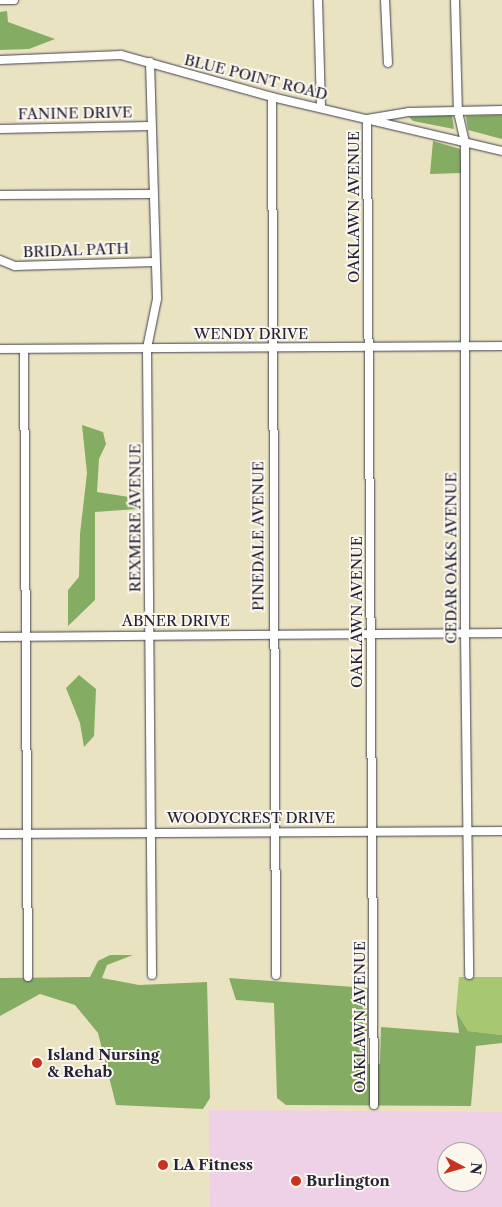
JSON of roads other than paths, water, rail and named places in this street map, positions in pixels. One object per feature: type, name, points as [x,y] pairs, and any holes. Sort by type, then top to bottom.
[{"type":"street","points":[[0,0],[14,0]]},
{"type":"street","points":[[318,0],[321,108]]},
{"type":"street","points":[[385,0],[388,63]]},
{"type":"street","name":"CEDAR OAKS AVENUE","points":[[455,0],[458,112],[465,142],[464,633],[469,975]]},
{"type":"street","name":"BLUE POINT ROAD","points":[[0,60],[121,55],[150,62],[197,78],[272,97],[502,151]]},
{"type":"street","name":"REXMERE AVENUE","points":[[150,62],[151,194],[157,299],[147,348],[152,975]]},
{"type":"street","name":"PINEDALE AVENUE","points":[[272,97],[272,635],[276,975]]},
{"type":"street","points":[[367,119],[409,112],[502,110]]},
{"type":"street","name":"OAKLAWN AVENUE","points":[[367,119],[374,1105]]},
{"type":"street","name":"FANINE DRIVE","points":[[0,129],[151,126]]},
{"type":"street","points":[[0,195],[151,194]]},
{"type":"street","name":"BRIDAL PATH","points":[[0,260],[15,266],[155,262]]},
{"type":"street","name":"WENDY DRIVE","points":[[0,349],[502,346]]},
{"type":"street","points":[[24,349],[28,977]]},
{"type":"street","name":"ABNER DRIVE","points":[[0,637],[502,633]]},
{"type":"street","name":"WOODYCREST DRIVE","points":[[0,834],[502,831]]},
{"type":"place","name":"Island Nursing & Rehab","points":[[37,1063]]},
{"type":"place","name":"LA Fitness","points":[[163,1165]]},
{"type":"place","name":"Burlington","points":[[296,1181]]}]
